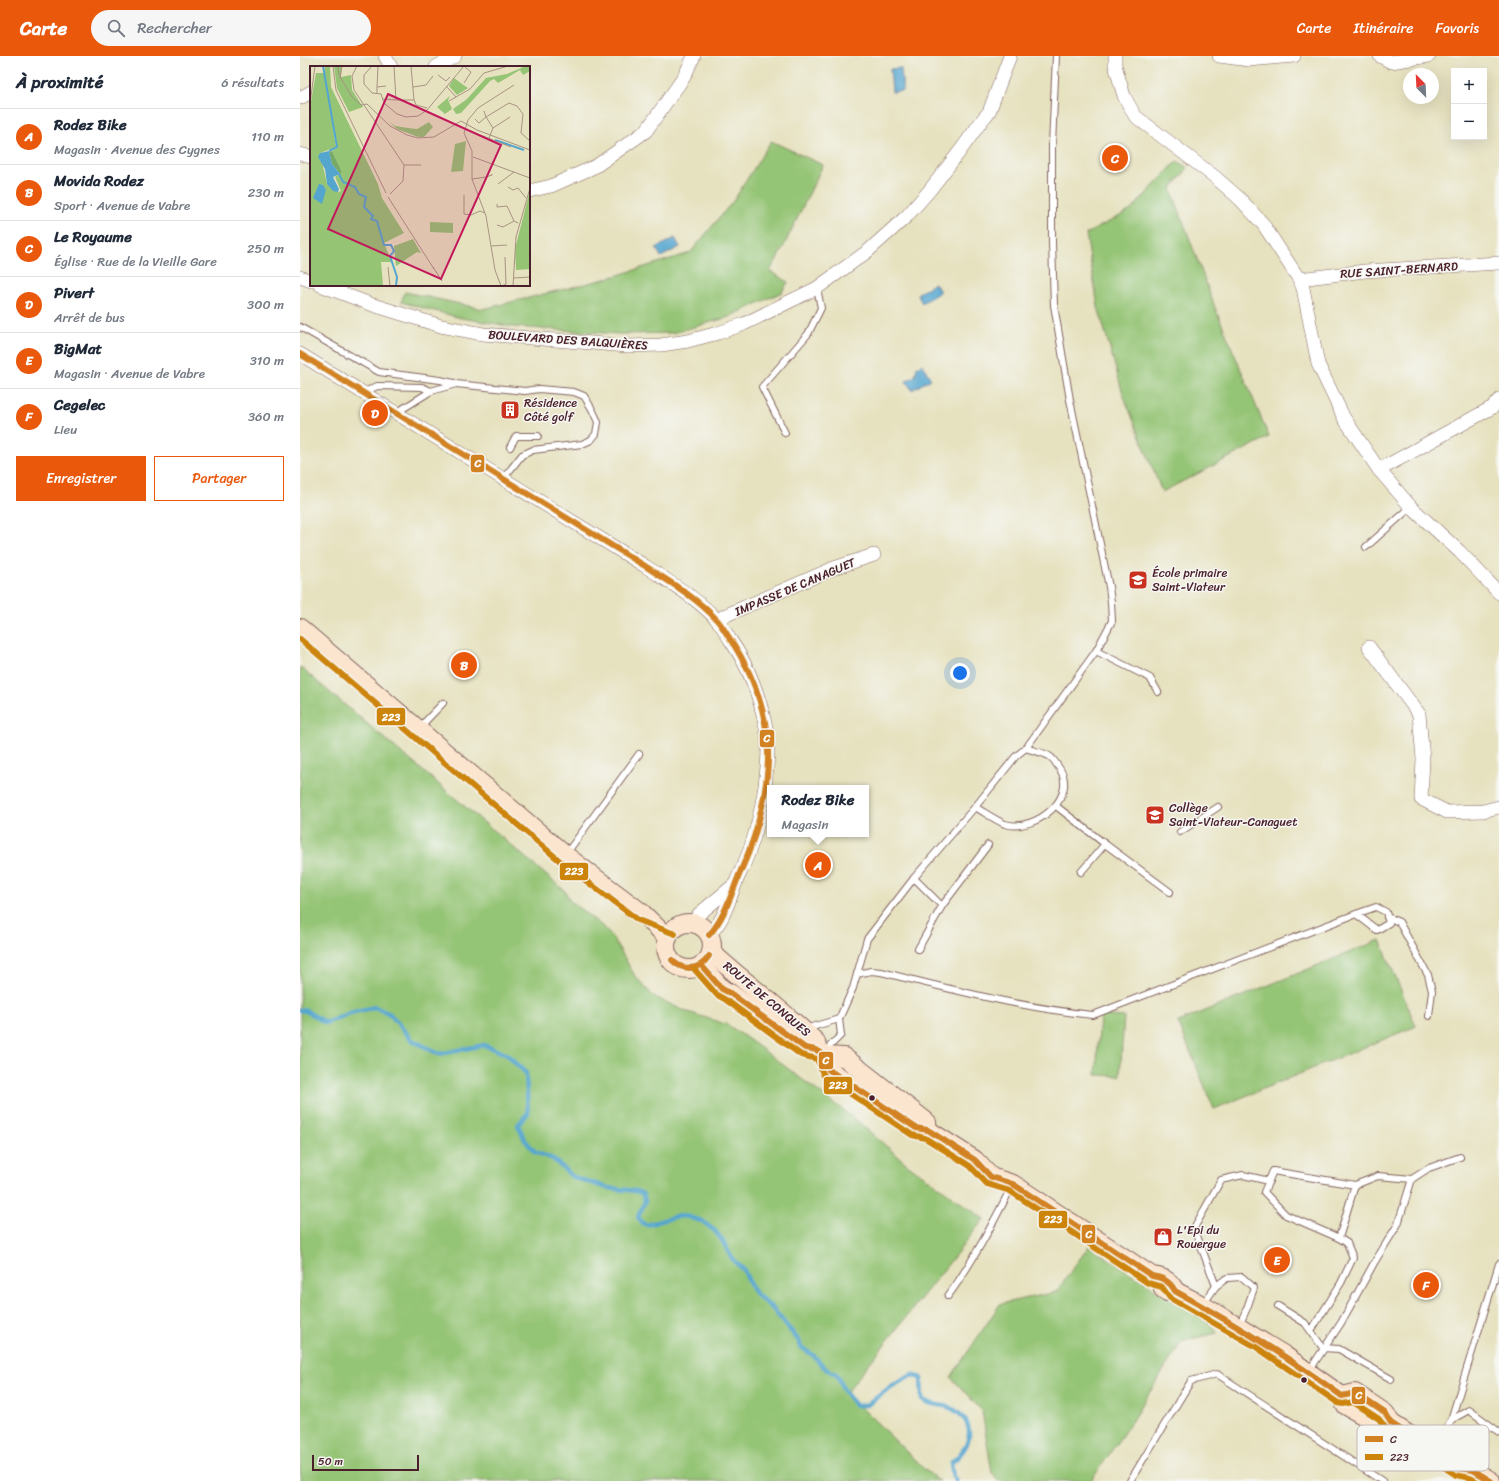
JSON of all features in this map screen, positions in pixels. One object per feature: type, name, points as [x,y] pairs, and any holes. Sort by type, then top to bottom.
[{"type":"main road","points":[[300,628],[565,855],[642,913],[680,929],[703,927],[707,950],[694,968],[678,966],[672,961],[667,950],[680,929]]},
{"type":"main road","name":"ROUTE DE CONQUES","points":[[707,950],[803,1029],[816,1042],[822,1053]]},
{"type":"main road","name":"ROUTE DE CONQUES","points":[[707,950],[722,988],[805,1048],[844,1057],[926,1122],[928,1130],[975,1160],[997,1166],[1013,1184],[1152,1276],[1155,1284],[1167,1292],[1175,1291],[1202,1305],[1284,1355],[1309,1371],[1342,1396],[1345,1405],[1378,1424],[1391,1423],[1394,1425]]},
{"type":"main road","points":[[1475,1471],[1491,1481]]},
{"type":"street","points":[[386,56],[391,66]]},
{"type":"street","points":[[438,66],[455,56]]},
{"type":"street","points":[[530,191],[551,186],[596,166],[646,131],[684,77],[694,56]]},
{"type":"street","name":"BOULEVARD DES BALQUIÈRES","points":[[323,286],[367,303],[440,326],[483,334],[628,346],[661,345],[688,341],[718,333],[744,324],[816,288],[877,244],[907,216],[938,181],[989,112],[1010,56]]},
{"type":"street","points":[[1115,56],[1115,65],[1124,96],[1135,116],[1215,177],[1240,199],[1263,224],[1299,279],[1303,288],[1318,364],[1344,418],[1379,470],[1411,507],[1460,552],[1499,593]]},
{"type":"street","points":[[1219,56],[1249,60],[1294,56]]},
{"type":"street","points":[[1380,56],[1391,62],[1429,56]]},
{"type":"street","points":[[300,98],[310,93]]},
{"type":"street","points":[[300,154],[310,157]]},
{"type":"street","name":"RUE SAINT-BERNARD","points":[[1299,279],[1373,271],[1499,263]]},
{"type":"street","points":[[300,277],[310,281]]},
{"type":"street","points":[[300,354],[645,566],[688,595],[718,621],[737,650],[751,676],[766,729],[768,763],[759,820],[748,855],[734,885],[728,906],[707,950]]},
{"type":"street","points":[[1379,470],[1492,407],[1499,400]]},
{"type":"street","name":"IMPASSE DE CANAGUET","points":[[718,621],[724,616],[834,568],[874,556]]},
{"type":"street","points":[[1369,647],[1419,714],[1423,759],[1421,798],[1447,812],[1483,811],[1499,807]]},
{"type":"street","points":[[680,929],[734,885]]},
{"type":"lane","points":[[822,1053],[841,1035],[839,1019],[853,988],[867,939],[914,878],[975,807],[1016,756],[1026,748],[1096,650],[1112,621],[1111,602],[1070,400],[1054,305],[1052,243],[1052,145],[1056,56]]},
{"type":"lane","points":[[785,433],[762,387],[808,334],[821,308],[816,288]]},
{"type":"lane","points":[[300,326],[379,372],[440,380],[456,384],[525,391],[539,389],[574,392],[584,396],[598,422],[596,434],[591,440],[582,444],[533,450],[522,455],[503,479]]},
{"type":"lane","points":[[396,413],[431,391],[456,384]]},
{"type":"lane","points":[[363,393],[377,386],[422,387],[431,391]]},
{"type":"lane","points":[[510,447],[516,436],[538,436]]},
{"type":"lane","points":[[1366,547],[1411,507]]},
{"type":"lane","points":[[1096,650],[1150,678],[1158,692]]},
{"type":"lane","points":[[418,730],[443,703]]},
{"type":"lane","points":[[975,807],[1005,824],[1018,825],[1030,823],[1045,816],[1056,806],[1065,785],[1062,771],[1050,756],[1026,748]]},
{"type":"lane","points":[[565,855],[639,754]]},
{"type":"lane","points":[[1056,806],[1170,892]]},
{"type":"lane","points":[[1180,832],[1218,807]]},
{"type":"lane","points":[[1081,872],[1105,844]]},
{"type":"lane","points":[[918,949],[942,906],[988,845]]},
{"type":"lane","points":[[914,878],[942,906]]},
{"type":"lane","points":[[857,974],[871,971],[881,972],[981,996],[1093,1015],[1356,914],[1376,907],[1386,912],[1389,923],[1377,930],[1356,914]]},
{"type":"lane","points":[[1387,918],[1399,922],[1428,975],[1432,991],[1429,1016]]},
{"type":"lane","points":[[803,1029],[839,1019]]},
{"type":"lane","points":[[1311,1331],[1341,1283],[1353,1258],[1347,1243],[1339,1238],[1286,1215],[1264,1192],[1273,1171],[1355,1185],[1378,1176],[1412,1179],[1430,1168],[1460,1157]]},
{"type":"lane","points":[[1216,1286],[1194,1228],[1221,1180],[1244,1175],[1269,1181]]},
{"type":"lane","points":[[1309,1371],[1341,1323],[1374,1263],[1398,1224],[1412,1179]]},
{"type":"lane","points":[[948,1296],[961,1277],[1013,1184]]},
{"type":"lane","points":[[1339,1238],[1355,1185]]},
{"type":"lane","points":[[1448,1425],[1499,1264]]},
{"type":"lane","points":[[1202,1305],[1216,1286],[1227,1278],[1242,1277],[1254,1288],[1238,1327]]},
{"type":"lane","points":[[1278,1306],[1306,1323],[1323,1348]]},
{"type":"lane","points":[[1323,1348],[1339,1349],[1391,1379]]},
{"type":"lane","points":[[1130,1481],[1191,1381],[1217,1374],[1357,1465]]},
{"type":"lane","points":[[1451,1420],[1469,1410],[1499,1432]]},
{"type":"lane","points":[[1367,1471],[1382,1481]]},
{"type":"green space","points":[[771,141],[823,165],[781,252],[770,271],[788,282],[782,292],[729,317],[673,333],[620,334],[514,327],[461,318],[401,302],[405,292],[483,309],[605,279],[690,253],[734,200]]},
{"type":"green space","points":[[1177,161],[1188,168],[1171,189],[1216,310],[1269,437],[1162,492],[1123,394],[1098,307],[1086,234],[1131,210]]},
{"type":"green space","points":[[300,667],[565,891],[570,901],[602,926],[613,938],[635,976],[653,996],[685,1011],[728,1025],[856,1120],[907,1164],[984,1219],[845,1394],[866,1412],[924,1469],[939,1481],[300,1481]]},
{"type":"green space","points":[[1380,940],[1416,1026],[1214,1109],[1178,1022]]},
{"type":"green space","points":[[1100,1015],[1124,1017],[1120,1076],[1096,1075]]},
{"type":"green space","points":[[1089,1246],[1214,1327],[1217,1333],[1182,1341],[1131,1422],[1091,1481],[998,1481],[992,1473],[982,1411],[951,1377],[1000,1304],[1056,1292]]},
{"type":"water","points":[[901,68],[903,91],[892,92],[890,69]]},
{"type":"water","points":[[675,238],[680,247],[661,257],[656,248]]},
{"type":"water","points":[[935,283],[940,292],[922,303],[917,294]]},
{"type":"water","points":[[922,364],[931,379],[912,390],[906,381],[915,376],[917,367]]},
{"type":"waterway","points":[[300,1010],[306,1011],[326,1023],[350,1013],[375,1007],[390,1014],[412,1040],[439,1054],[484,1045],[506,1054],[526,1073],[528,1113],[518,1125],[525,1140],[535,1152],[553,1159],[573,1177],[608,1188],[636,1191],[643,1194],[645,1201],[638,1217],[642,1223],[647,1225],[674,1217],[685,1216],[702,1221],[715,1231],[722,1240],[733,1260],[744,1270],[755,1293],[773,1309],[799,1341],[801,1347],[814,1356],[826,1369],[836,1374],[845,1392],[855,1405],[867,1405],[889,1388],[912,1375],[921,1378],[922,1399],[930,1404],[951,1408],[960,1414],[965,1421],[969,1435],[964,1449],[951,1463],[953,1477],[956,1481]]},
{"type":"transit line","name":"C","points":[[300,354],[664,578],[701,605],[722,626],[746,666],[763,712],[767,735],[768,768],[763,803],[754,837],[724,912],[715,928],[709,935]]},
{"type":"transit line","name":"223","points":[[300,639],[560,861],[638,920],[675,934]]},
{"type":"transit line","name":"C","points":[[672,960],[676,964],[686,968],[691,968],[701,964],[709,956]]},
{"type":"transit line","name":"C","points":[[701,965],[722,989],[730,993],[805,1048],[822,1053],[829,1070],[916,1128],[928,1130],[975,1160],[991,1177],[1013,1184],[1152,1276],[1165,1280],[1175,1291],[1260,1341],[1342,1396],[1355,1393],[1385,1413],[1391,1423],[1394,1425]]},
{"type":"transit line","name":"223","points":[[695,970],[717,995],[801,1055],[817,1059],[824,1076],[912,1135],[925,1138],[970,1166],[987,1184],[1010,1191],[1148,1283],[1162,1287],[1170,1298],[1256,1347],[1338,1403],[1343,1404],[1353,1402],[1379,1419],[1383,1425]]},
{"type":"transit line","name":"223","points":[[1450,1471],[1456,1475],[1476,1481]]},
{"type":"transit line","name":"C","points":[[1475,1471],[1491,1481]]},
{"type":"place","name":"Le Royaume","points":[[1115,158]]},
{"type":"place","name":"Résidence Côté golf","points":[[510,410]]},
{"type":"place","name":"Pivert","points":[[375,413]]},
{"type":"place","name":"École primaire Saint-Viateur","points":[[1138,580]]},
{"type":"place","name":"Movida Rodez","points":[[464,665]]},
{"type":"place","name":"Collège Saint-Viateur-Canaguet","points":[[1155,815]]},
{"type":"place","name":"Rodez Bike","points":[[818,865]]},
{"type":"place","name":"L'Epi du Rouergue","points":[[1163,1237]]},
{"type":"place","name":"BigMat","points":[[1277,1260]]},
{"type":"place","name":"Cegelec","points":[[1426,1285]]}]
